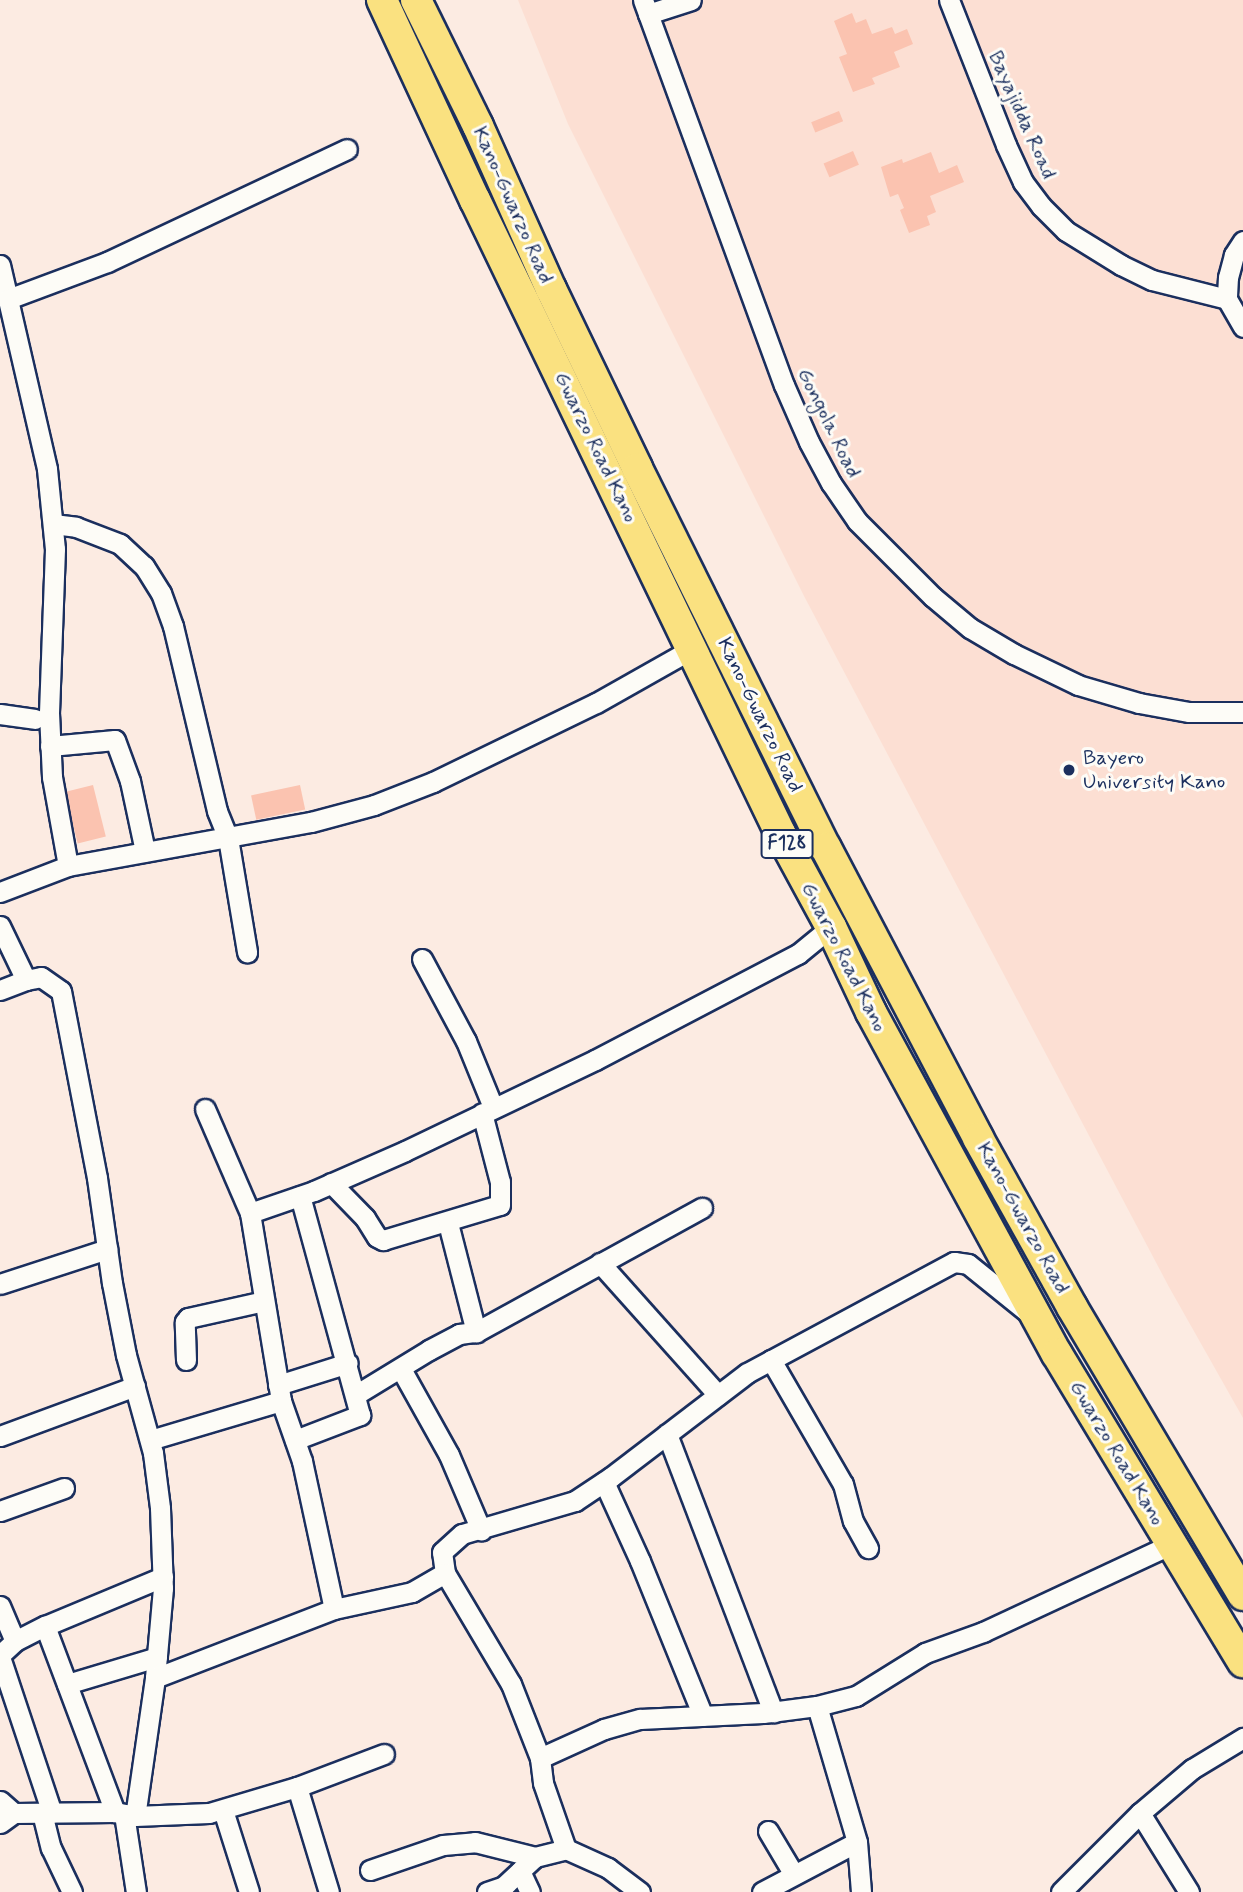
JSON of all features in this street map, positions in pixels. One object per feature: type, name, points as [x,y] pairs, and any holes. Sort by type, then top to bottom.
[{"type":"main road","name":"Gwarzo Road Kano","points":[[382,0],[475,200],[780,832],[831,927],[871,1013],[1038,1322],[1243,1661]]},
{"type":"main road","name":"Kano-Gwarzo Road","points":[[416,0],[478,126],[637,468],[826,848],[972,1126],[1072,1307],[1243,1595]]},
{"type":"street","points":[[645,7],[691,0]]},
{"type":"street","name":"Bayajidda Road","points":[[949,0],[1006,145],[1023,182],[1041,206],[1066,231],[1121,265],[1152,280],[1227,299]]},
{"type":"street","name":"Gongola Road","points":[[645,7],[784,385],[809,442],[858,521],[933,597],[970,628],[1014,654],[1078,685],[1139,703],[1189,712],[1243,712]]},
{"type":"street","points":[[8,299],[107,261],[347,149]]},
{"type":"street","points":[[1243,241],[1231,266],[1227,299],[1243,327]]},
{"type":"street","points":[[0,265],[47,469],[56,593],[50,678],[50,746],[52,777],[68,866]]},
{"type":"street","points":[[53,524],[76,527],[120,544],[144,566],[162,593],[173,625],[217,811],[228,838],[247,952]]},
{"type":"street","points":[[0,892],[68,866],[311,822],[402,795],[596,703],[692,649]]},
{"type":"street","points":[[0,714],[35,719]]},
{"type":"street","points":[[50,746],[116,740],[130,781],[145,851]]},
{"type":"street","points":[[0,926],[26,980]]},
{"type":"street","points":[[250,1213],[331,1183],[595,1060],[798,954],[831,927]]},
{"type":"street","points":[[331,1183],[365,1218],[377,1237],[383,1240],[448,1223],[500,1205],[500,1182],[487,1110],[466,1041],[422,959]]},
{"type":"street","points":[[0,990],[41,977],[61,991],[78,1070],[126,1355],[150,1440],[160,1508],[163,1577],[155,1678],[125,1814]]},
{"type":"street","points":[[205,1109],[250,1213],[280,1393],[295,1440],[334,1609]]},
{"type":"street","points":[[295,1440],[358,1419],[357,1394],[300,1196]]},
{"type":"street","points":[[357,1394],[459,1334],[476,1332],[702,1208]]},
{"type":"street","points":[[448,1223],[476,1332]]},
{"type":"street","points":[[0,1284],[107,1249]]},
{"type":"street","points":[[566,1849],[543,1783],[540,1758],[512,1684],[445,1573],[442,1552],[449,1544],[462,1534],[575,1501],[747,1373],[954,1262],[968,1264],[1038,1322]]},
{"type":"street","points":[[600,1263],[718,1395]]},
{"type":"street","points":[[186,1360],[185,1322],[188,1318],[264,1301]]},
{"type":"street","points":[[771,1360],[843,1484],[853,1521],[868,1548]]},
{"type":"street","points":[[150,1440],[280,1393],[348,1363]]},
{"type":"street","points":[[401,1369],[449,1455],[481,1530]]},
{"type":"street","points":[[0,1436],[135,1386]]},
{"type":"street","points":[[667,1434],[773,1712]]},
{"type":"street","points":[[604,1482],[640,1561],[703,1716]]},
{"type":"street","points":[[0,1511],[64,1488]]},
{"type":"street","points":[[540,1758],[604,1729],[640,1719],[773,1712],[817,1706],[856,1696],[925,1653],[982,1632],[1172,1544]]},
{"type":"street","points":[[155,1678],[334,1609],[412,1592],[445,1573]]},
{"type":"street","points":[[72,1892],[51,1848],[47,1813],[0,1656],[15,1641],[45,1626],[163,1577]]},
{"type":"street","points":[[0,1606],[15,1641]]},
{"type":"street","points":[[45,1626],[67,1684],[125,1814],[136,1892]]},
{"type":"street","points":[[67,1684],[157,1657]]},
{"type":"street","points":[[817,1706],[856,1842],[861,1892]]},
{"type":"street","points":[[1061,1892],[1140,1813],[1192,1769],[1243,1738]]},
{"type":"street","points":[[5,1812],[125,1814],[223,1810],[297,1787],[384,1754]]},
{"type":"street","points":[[297,1787],[330,1892]]},
{"type":"street","points":[[223,1810],[249,1892]]},
{"type":"street","points":[[1140,1813],[1189,1892]]},
{"type":"street","points":[[768,1831],[793,1873]]},
{"type":"street","points":[[370,1870],[443,1844],[475,1842],[535,1857],[566,1849],[608,1868],[640,1892]]},
{"type":"street","points":[[762,1892],[793,1873],[856,1842]]},
{"type":"street","points":[[487,1892],[504,1886],[535,1857]]},
{"type":"street","points":[[520,1871],[530,1892]]},
{"type":"shaded area","name":"Bayero University Kano","points":[[518,0],[1243,0],[1243,1418],[1169,1287],[804,596],[568,124]]},
{"type":"building","points":[[852,13],[856,23],[866,19],[872,34],[892,27],[895,34],[907,29],[913,44],[894,52],[900,67],[872,78],[875,84],[853,92],[839,57],[847,54],[834,21]]},
{"type":"building","points":[[839,111],[843,121],[815,132],[811,122]]},
{"type":"building","points":[[853,151],[859,165],[829,177],[824,164]]},
{"type":"building","points":[[931,152],[939,173],[957,165],[964,182],[930,196],[936,212],[927,216],[930,225],[909,233],[900,210],[904,208],[898,194],[890,197],[881,167],[902,159],[903,163]]},
{"type":"building","points":[[93,785],[106,836],[78,843],[65,792]]},
{"type":"building","points":[[300,785],[305,809],[256,820],[251,795]]},
{"type":"place","name":"Bayero University Kano","points":[[1069,770]]}]
